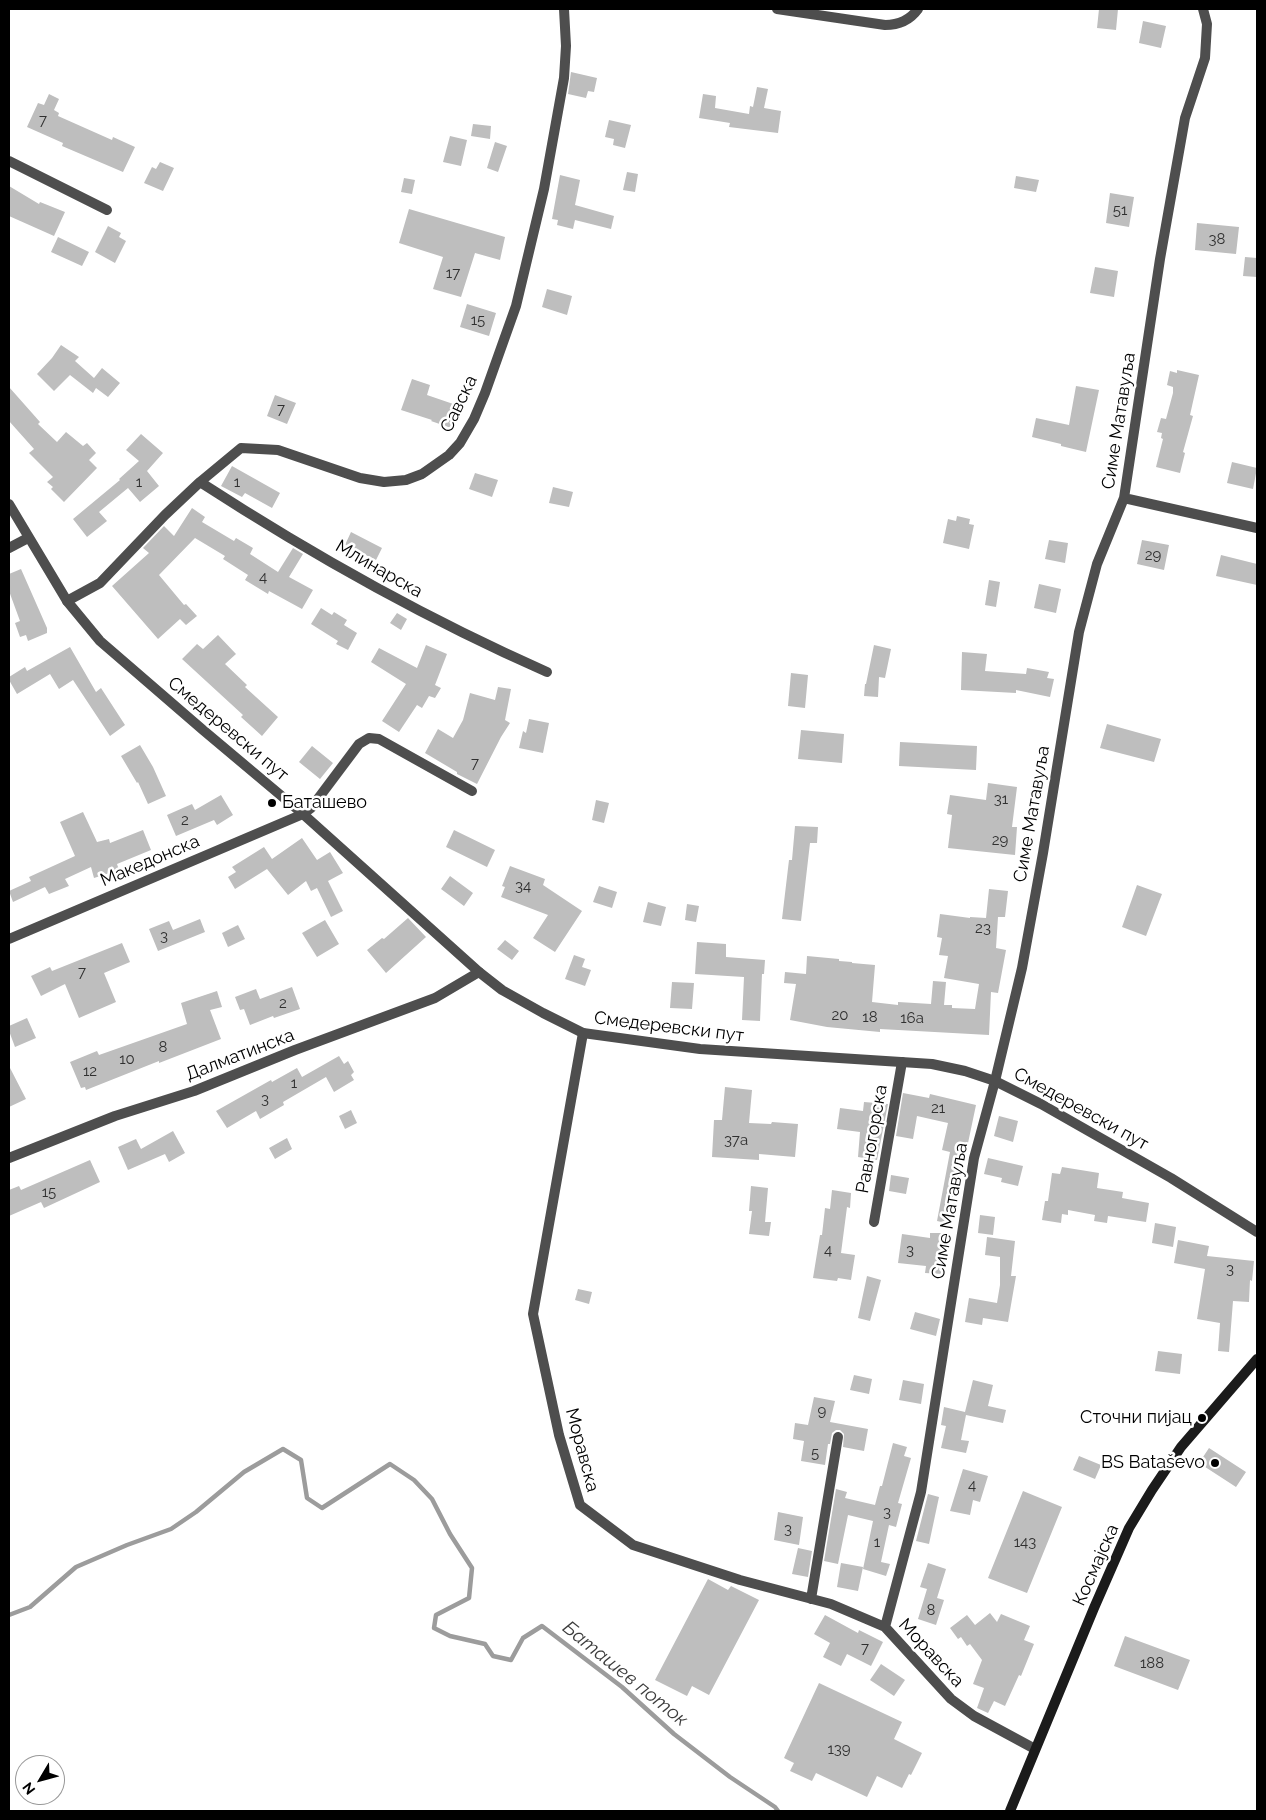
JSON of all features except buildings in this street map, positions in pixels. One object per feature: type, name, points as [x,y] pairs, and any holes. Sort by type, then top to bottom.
[{"type":"main road","name":"Космајска","points":[[1010,1811],[1110,1568],[1136,1516],[1180,1447],[1257,1359]]},
{"type":"street","name":"Савска","points":[[66,601],[100,583],[165,515],[200,482],[241,448],[278,450],[360,478],[384,482],[406,480],[422,474],[449,455],[460,443],[474,419],[485,393],[516,306],[544,189],[564,78],[566,46],[564,9]]},
{"type":"street","points":[[777,9],[886,25],[900,24],[918,9]]},
{"type":"street","name":"Симе Матавуља","points":[[885,1627],[921,1492],[974,1158],[995,1081],[1022,968],[1040,872],[1078,632],[1098,564],[1124,498],[1160,259],[1185,118],[1205,58],[1207,24],[1203,9]]},
{"type":"street","points":[[9,161],[107,210]]},
{"type":"street","name":"Млинарска","points":[[200,482],[255,518],[429,616],[499,651],[547,672]]},
{"type":"street","points":[[1124,498],[1257,528]]},
{"type":"street","name":"Смедеревски пут","points":[[9,504],[66,601],[100,641],[303,814],[478,972],[502,990],[583,1033],[700,1049],[932,1064],[965,1071],[995,1081],[1041,1104],[1171,1178],[1257,1232]]},
{"type":"street","points":[[9,548],[28,538]]},
{"type":"street","points":[[303,814],[311,808],[359,744],[369,738],[378,739],[472,791]]},
{"type":"street","name":"Македонска","points":[[9,939],[303,814]]},
{"type":"street","name":"Далматинска","points":[[9,1158],[115,1116],[194,1091],[295,1050],[435,998],[478,972]]},
{"type":"street","name":"Моравска","points":[[583,1033],[533,1314],[559,1434],[580,1505],[633,1545],[740,1580],[831,1604],[885,1627],[951,1699],[974,1716],[1035,1749]]},
{"type":"street","name":"Равногорска","points":[[874,1222],[902,1062]]},
{"type":"street","points":[[811,1599],[838,1437]]},
{"type":"waterway","name":"Баташев поток","points":[[9,1615],[30,1607],[76,1567],[171,1529],[196,1512],[244,1472],[283,1449],[301,1460],[307,1498],[322,1508],[390,1464],[414,1480],[432,1499],[450,1534],[472,1568],[469,1598],[436,1615],[434,1628],[450,1636],[485,1644],[493,1656],[511,1660],[523,1638],[542,1626],[622,1687],[674,1734],[778,1811]]},
{"type":"place","name":"Баташево","points":[[272,803]]},
{"type":"place","name":"Сточни пијац","points":[[1202,1418]]},
{"type":"place","name":"BS Bataševo","points":[[1215,1463]]}]
